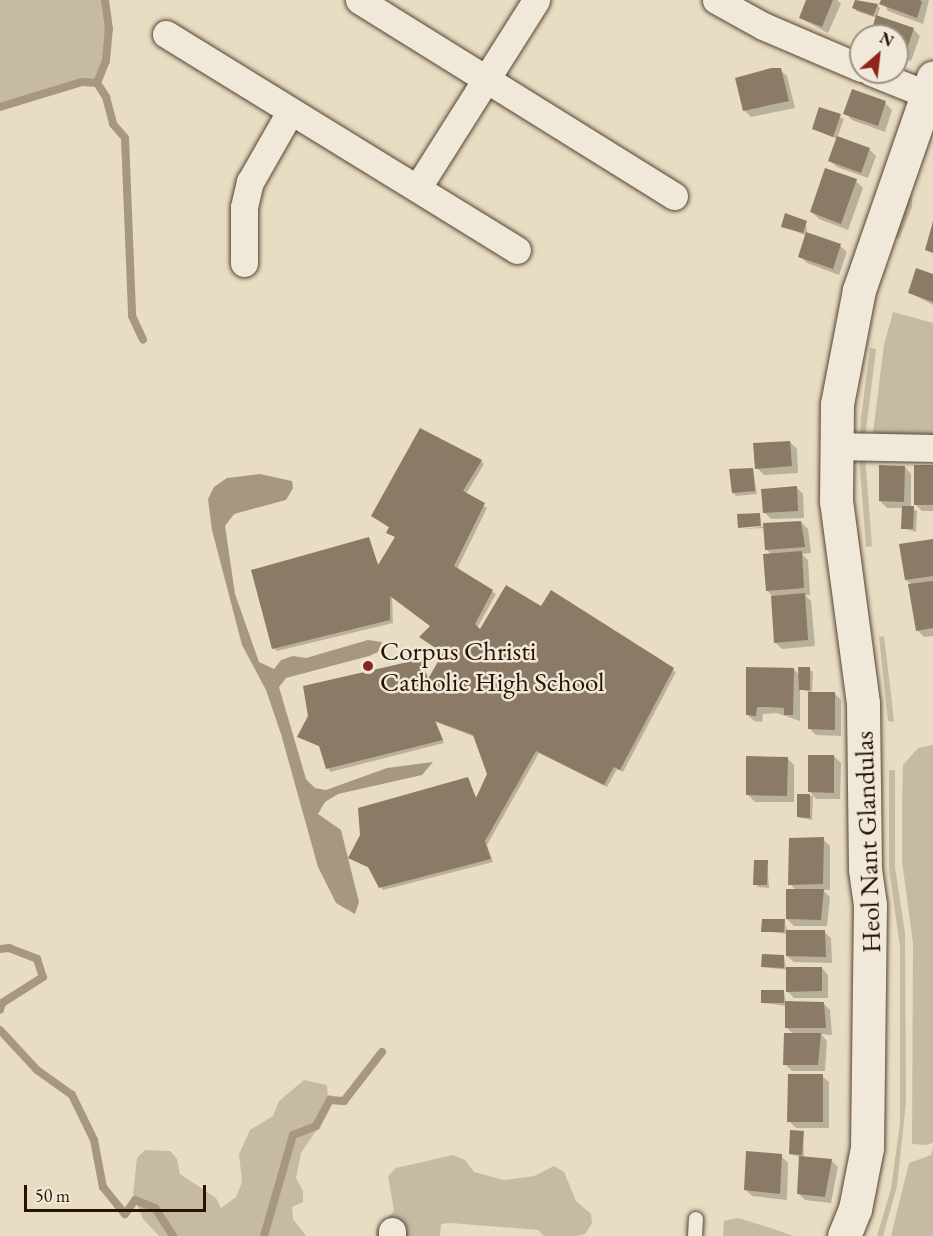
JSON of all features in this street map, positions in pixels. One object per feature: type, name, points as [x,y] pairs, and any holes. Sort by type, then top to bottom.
[{"type":"street","points":[[358,0],[485,81],[674,196]]},
{"type":"street","points":[[418,187],[536,0]]},
{"type":"street","points":[[716,0],[763,26],[849,63]]},
{"type":"street","points":[[166,34],[517,250]]},
{"type":"street","points":[[909,83],[931,90]]},
{"type":"street","name":"Heol Nant Glandulas","points":[[844,1236],[857,1199],[867,1148],[870,905],[866,869],[862,703],[836,501],[835,446],[841,372],[857,300],[931,90]]},
{"type":"street","points":[[244,263],[244,207],[250,182],[290,112]]},
{"type":"street","points":[[835,446],[933,448]]},
{"type":"lane","points":[[695,1236],[696,1219]]},
{"type":"shaded area","points":[[0,0],[105,0],[109,29],[106,61],[97,83],[82,82],[0,107]]},
{"type":"shaded area","points":[[904,196],[912,198],[912,207],[899,239],[890,237]]},
{"type":"shaded area","points":[[893,312],[933,323],[933,435],[873,433],[884,345]]},
{"type":"shaded area","points":[[870,348],[876,349],[865,439],[860,438],[861,418]]},
{"type":"shaded area","points":[[859,456],[865,456],[872,546],[866,547]]},
{"type":"shaded area","points":[[260,474],[292,481],[293,488],[286,500],[234,514],[225,526],[235,594],[259,662],[274,669],[281,660],[293,656],[306,658],[368,640],[382,642],[378,652],[369,656],[286,678],[279,687],[306,779],[315,788],[326,790],[387,768],[433,762],[422,775],[338,794],[325,802],[318,814],[341,830],[359,902],[355,914],[336,903],[318,867],[281,734],[266,690],[242,645],[212,530],[208,499],[214,487],[227,478]]},
{"type":"shaded area","points":[[884,636],[894,722],[888,721],[879,637]]},
{"type":"shaded area","points":[[933,745],[933,1143],[926,1145],[912,1144],[913,943],[902,861],[902,803],[903,765],[918,748]]},
{"type":"shaded area","points":[[889,770],[895,770],[895,867],[905,933],[906,1103],[897,1186],[883,1236],[877,1236],[891,1189],[900,1123],[900,947],[889,869]]},
{"type":"shaded area","points":[[304,1080],[327,1085],[328,1098],[322,1122],[301,1153],[296,1178],[303,1191],[303,1202],[292,1207],[293,1219],[306,1236],[159,1236],[143,1219],[133,1195],[137,1158],[145,1150],[170,1151],[177,1159],[180,1174],[216,1198],[221,1208],[236,1197],[242,1182],[239,1154],[250,1130],[273,1116],[279,1101]]},
{"type":"shaded area","points":[[933,1148],[933,1236],[891,1236],[909,1163],[931,1155]]},
{"type":"shaded area","points":[[453,1155],[465,1160],[474,1172],[504,1180],[534,1176],[554,1166],[564,1172],[576,1201],[591,1214],[592,1223],[585,1234],[576,1236],[544,1236],[538,1230],[450,1223],[441,1224],[440,1236],[376,1236],[376,1230],[394,1211],[388,1176],[396,1168]]},
{"type":"shaded area","points":[[738,1218],[793,1236],[723,1236],[724,1221]]},
{"type":"building","points":[[806,0],[833,0],[822,27],[799,18]]},
{"type":"building","points":[[855,0],[878,4],[873,16],[852,8]]},
{"type":"building","points":[[881,0],[920,0],[922,2],[917,18],[879,4]]},
{"type":"building","points":[[876,15],[902,24],[873,24]]},
{"type":"building","points":[[909,26],[914,28],[909,43]]},
{"type":"building","points":[[771,68],[781,68],[789,101],[743,111],[735,78]]},
{"type":"building","points":[[852,89],[886,101],[878,126],[843,114]]},
{"type":"building","points":[[819,107],[841,114],[833,137],[812,129]]},
{"type":"building","points":[[837,136],[870,148],[861,173],[828,161]]},
{"type":"building","points":[[825,168],[857,179],[841,224],[810,212]]},
{"type":"building","points":[[785,213],[807,221],[803,233],[781,227]]},
{"type":"building","points":[[933,221],[933,253],[925,250]]},
{"type":"building","points":[[806,232],[841,244],[833,269],[798,257]]},
{"type":"building","points":[[916,268],[933,274],[933,302],[908,293]]},
{"type":"building","points":[[420,428],[482,460],[463,491],[485,503],[454,566],[493,590],[475,624],[480,629],[506,585],[541,606],[551,590],[674,668],[620,770],[614,767],[604,785],[536,751],[485,841],[491,859],[379,888],[368,867],[348,858],[360,835],[358,808],[468,777],[476,798],[487,774],[473,735],[435,721],[443,740],[326,769],[319,746],[297,737],[308,716],[303,686],[421,659],[428,679],[443,653],[419,637],[430,626],[390,596],[390,620],[272,649],[251,570],[369,537],[378,565],[395,537],[386,533],[389,527],[371,516]]},
{"type":"building","points":[[790,441],[792,466],[755,469],[753,443]]},
{"type":"building","points":[[879,465],[905,466],[904,502],[879,501]]},
{"type":"building","points":[[914,465],[933,465],[933,505],[914,505]]},
{"type":"building","points":[[753,468],[755,491],[732,493],[729,469]]},
{"type":"building","points":[[797,486],[798,511],[763,513],[761,489]]},
{"type":"building","points":[[902,506],[914,506],[913,529],[901,529]]},
{"type":"building","points":[[760,513],[761,526],[738,528],[737,514]]},
{"type":"building","points":[[801,521],[805,547],[765,550],[763,523]]},
{"type":"building","points":[[933,539],[933,576],[905,580],[899,544]]},
{"type":"building","points":[[802,551],[804,588],[766,591],[763,554]]},
{"type":"building","points":[[933,581],[933,628],[916,631],[908,584]]},
{"type":"building","points":[[805,593],[808,640],[774,643],[771,596]]},
{"type":"building","points":[[746,667],[794,668],[793,715],[784,715],[784,708],[757,707],[756,716],[746,715]]},
{"type":"building","points":[[798,667],[810,667],[810,690],[799,690]]},
{"type":"building","points":[[808,692],[835,692],[835,730],[808,729]]},
{"type":"building","points":[[808,755],[834,755],[834,793],[808,792]]},
{"type":"building","points":[[746,756],[788,757],[787,796],[746,795]]},
{"type":"building","points":[[797,794],[810,794],[810,818],[797,817]]},
{"type":"building","points":[[824,837],[823,884],[788,885],[789,838]]},
{"type":"building","points":[[754,860],[768,860],[767,885],[753,885]]},
{"type":"building","points":[[786,889],[824,889],[821,920],[786,919]]},
{"type":"building","points":[[762,919],[785,919],[784,932],[761,932]]},
{"type":"building","points":[[786,930],[825,930],[826,957],[786,956]]},
{"type":"building","points":[[762,954],[784,955],[784,968],[761,967]]},
{"type":"building","points":[[786,967],[822,967],[822,991],[786,992]]},
{"type":"building","points":[[761,990],[784,990],[784,1003],[761,1003]]},
{"type":"building","points":[[785,1001],[824,1002],[826,1028],[785,1028]]},
{"type":"building","points":[[784,1033],[821,1033],[818,1065],[783,1065]]},
{"type":"building","points":[[788,1074],[823,1074],[823,1122],[787,1122]]},
{"type":"building","points":[[790,1130],[804,1131],[802,1155],[789,1154]]},
{"type":"building","points":[[746,1151],[782,1154],[780,1194],[744,1190]]},
{"type":"building","points":[[799,1156],[832,1159],[825,1197],[797,1194]]},
{"type":"waterway","points":[[97,83],[106,61],[109,29],[105,0]]},
{"type":"waterway","points":[[0,107],[82,82],[97,83],[106,97],[113,124],[125,138],[132,316],[143,340]]},
{"type":"waterway","points":[[0,949],[9,948],[37,959],[43,977],[2,1003],[0,1010]]},
{"type":"waterway","points":[[0,1030],[37,1070],[72,1095],[94,1140],[103,1187],[125,1214],[135,1200],[155,1208],[173,1236]]},
{"type":"waterway","points":[[264,1236],[293,1135],[316,1126],[330,1100],[344,1101],[382,1052]]},
{"type":"place","name":"Corpus Christi Catholic High School","points":[[368,666]]}]
